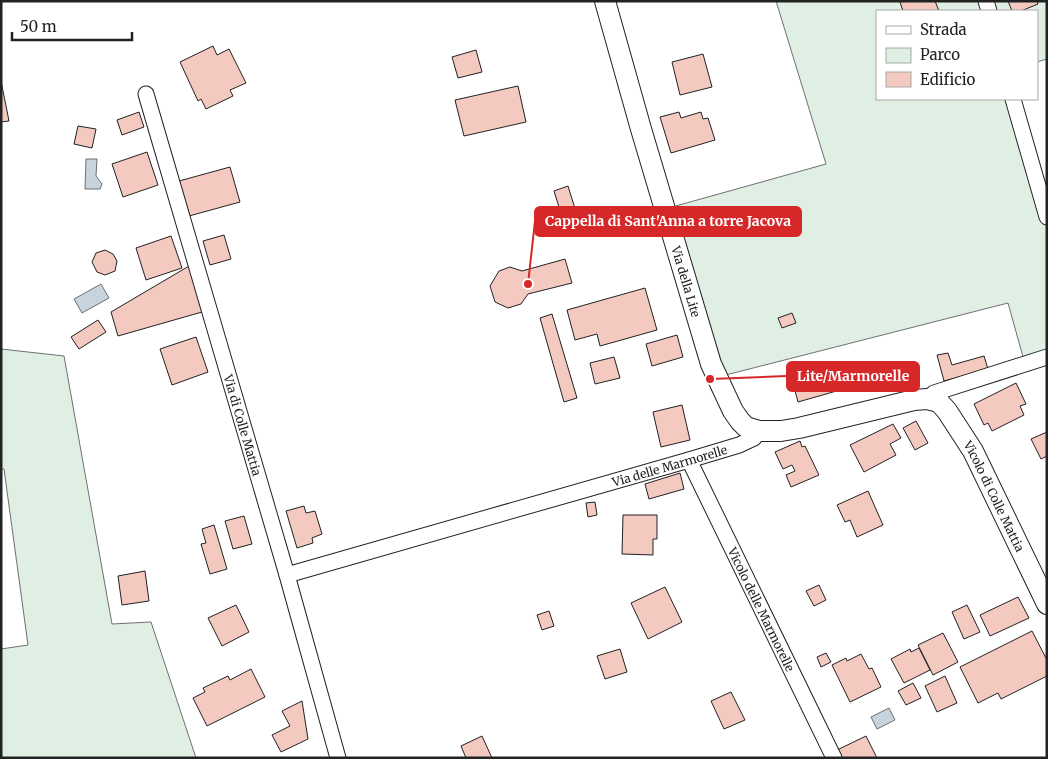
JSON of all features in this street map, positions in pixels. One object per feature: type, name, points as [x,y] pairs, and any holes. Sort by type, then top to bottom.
[{"type":"street","name":"Via della Lite","points":[[605,1],[711,364],[733,411],[740,421],[758,431]]},
{"type":"street","name":"Via di Colle Mattia","points":[[146,94],[287,575],[338,758]]},
{"type":"street","points":[[1014,100],[1047,217]]},
{"type":"street","points":[[758,431],[780,431],[799,428],[914,400],[927,399],[934,393],[1047,357]]},
{"type":"street","name":"Vicolo di Colle Mattia","points":[[927,399],[939,402],[947,411],[973,451],[1047,604]]},
{"type":"street","name":"Via delle Marmorelle","points":[[287,575],[690,460],[739,445],[754,438],[758,431]]},
{"type":"street","name":"Vicolo delle Marmorelle","points":[[690,460],[834,758]]},
{"type":"green space","points":[[776,1],[1047,1],[1047,59],[1038,62],[1038,10],[876,10],[876,100],[1013,100],[1047,217],[1047,357],[1025,364],[1008,303],[710,379],[665,209],[826,164]]},
{"type":"green space","points":[[1,349],[64,356],[112,624],[151,622],[196,758],[1,758],[1,649],[28,645],[4,469],[1,469]]},
{"type":"shaded area","points":[[86,159],[97,159],[96,176],[102,184],[100,189],[85,189]]},
{"type":"shaded area","points":[[101,284],[109,298],[82,313],[74,299]]},
{"type":"shaded area","points":[[889,708],[895,720],[877,729],[871,717]]},
{"type":"building","points":[[935,1],[939,10],[903,10],[900,2]]},
{"type":"building","points":[[1008,1],[1037,1],[1038,4],[1023,10],[1012,10]]},
{"type":"building","points":[[213,46],[217,55],[229,49],[246,83],[230,90],[233,96],[206,109],[201,99],[198,101],[180,62]]},
{"type":"building","points":[[476,50],[482,72],[458,78],[452,57]]},
{"type":"building","points":[[703,54],[712,87],[680,95],[672,62]]},
{"type":"building","points":[[1,81],[9,121],[1,122]]},
{"type":"building","points":[[518,86],[526,122],[464,136],[455,100]]},
{"type":"building","points":[[139,112],[144,127],[122,135],[117,120]]},
{"type":"building","points":[[679,112],[681,118],[701,112],[703,119],[708,118],[715,140],[671,153],[660,117]]},
{"type":"building","points":[[78,126],[96,129],[92,148],[74,144]]},
{"type":"building","points":[[147,152],[158,185],[123,197],[112,164]]},
{"type":"building","points":[[230,167],[240,202],[189,216],[179,181]]},
{"type":"building","points":[[568,186],[577,215],[563,220],[554,191]]},
{"type":"building","points":[[224,235],[231,259],[210,265],[203,241]]},
{"type":"building","points":[[171,236],[182,268],[146,280],[136,248]]},
{"type":"building","points":[[105,250],[113,254],[117,261],[115,271],[105,275],[97,272],[92,262],[96,253]]},
{"type":"building","points":[[565,259],[572,283],[528,294],[521,304],[508,308],[495,302],[490,286],[499,271],[510,267],[522,271]]},
{"type":"building","points":[[189,266],[202,312],[118,336],[111,312]]},
{"type":"building","points":[[645,288],[657,330],[600,346],[597,334],[575,340],[567,310]]},
{"type":"building","points":[[792,313],[796,323],[782,328],[778,318]]},
{"type":"building","points":[[552,314],[577,398],[564,402],[540,318]]},
{"type":"building","points":[[98,320],[106,332],[79,349],[71,337]]},
{"type":"building","points":[[677,335],[683,357],[652,366],[646,344]]},
{"type":"building","points":[[196,337],[208,372],[172,385],[160,349]]},
{"type":"building","points":[[948,353],[952,365],[984,356],[988,369],[944,381],[937,355]]},
{"type":"building","points":[[614,357],[620,378],[595,384],[590,363]]},
{"type":"building","points":[[834,368],[840,390],[798,402],[792,379]]},
{"type":"building","points":[[1016,383],[1026,404],[1020,406],[1024,415],[992,431],[988,423],[984,425],[974,404]]},
{"type":"building","points":[[682,405],[690,440],[661,447],[653,412]]},
{"type":"building","points":[[916,421],[928,443],[915,450],[903,428]]},
{"type":"building","points":[[893,424],[901,438],[890,444],[896,455],[864,472],[850,445]]},
{"type":"building","points":[[1047,432],[1047,456],[1041,459],[1031,439]]},
{"type":"building","points":[[800,441],[802,447],[805,446],[819,475],[791,487],[786,475],[795,471],[792,465],[783,469],[775,452]]},
{"type":"building","points":[[680,473],[684,489],[649,499],[645,484]]},
{"type":"building","points":[[868,491],[883,525],[857,537],[850,520],[845,522],[837,505]]},
{"type":"building","points":[[595,502],[597,515],[588,517],[586,503]]},
{"type":"building","points":[[304,506],[306,513],[315,511],[322,534],[312,538],[313,543],[297,548],[286,511]]},
{"type":"building","points":[[623,515],[657,515],[657,539],[653,539],[653,555],[622,554]]},
{"type":"building","points":[[244,516],[252,544],[233,549],[225,521]]},
{"type":"building","points":[[214,525],[227,569],[210,574],[201,544],[206,543],[202,529]]},
{"type":"building","points":[[145,571],[149,601],[122,605],[118,576]]},
{"type":"building","points":[[819,585],[826,600],[814,606],[806,591]]},
{"type":"building","points":[[665,587],[682,622],[648,639],[631,603]]},
{"type":"building","points":[[1018,597],[1029,618],[990,636],[980,615]]},
{"type":"building","points":[[236,605],[249,632],[222,646],[208,618]]},
{"type":"building","points":[[967,605],[980,632],[964,639],[952,612]]},
{"type":"building","points":[[549,611],[554,626],[542,630],[537,615]]},
{"type":"building","points":[[1032,631],[1047,660],[1047,676],[1001,699],[998,693],[978,703],[960,667]]},
{"type":"building","points":[[943,633],[958,662],[933,675],[918,645]]},
{"type":"building","points":[[919,648],[930,670],[904,683],[891,659],[910,649],[911,652]]},
{"type":"building","points":[[620,649],[627,672],[605,679],[597,656]]},
{"type":"building","points":[[826,653],[831,662],[821,667],[817,657]]},
{"type":"building","points":[[861,654],[869,669],[872,668],[881,687],[850,702],[832,665],[846,658],[847,661]]},
{"type":"building","points":[[251,669],[265,697],[207,726],[193,698],[205,692],[203,688],[228,676],[230,680]]},
{"type":"building","points":[[945,676],[957,703],[937,712],[925,686]]},
{"type":"building","points":[[913,683],[921,698],[906,705],[898,691]]},
{"type":"building","points":[[731,692],[745,720],[724,729],[711,701]]},
{"type":"building","points":[[302,701],[308,739],[281,752],[272,735],[290,726],[282,711]]},
{"type":"building","points":[[482,736],[492,758],[466,758],[461,746]]},
{"type":"building","points":[[866,736],[877,758],[839,758],[835,751]]},
{"type":"place","name":"Cappella di Sant'Anna a torre Jacova","points":[[528,284]]},
{"type":"place","name":"Lite/Marmorelle","points":[[710,379]]}]
